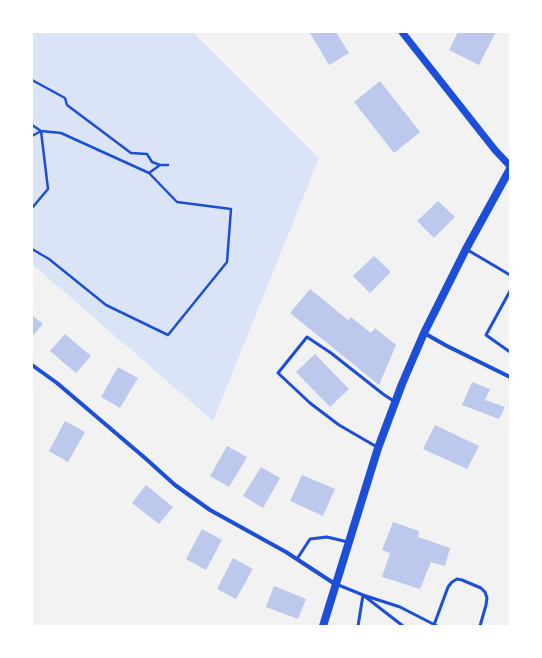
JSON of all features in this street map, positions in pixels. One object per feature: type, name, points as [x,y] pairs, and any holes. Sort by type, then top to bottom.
[{"type":"main road","points":[[323,626],[378,448],[395,402],[424,333],[466,249],[510,169]]},
{"type":"street","points":[[402,32],[495,150],[510,166]]},
{"type":"street","points":[[424,333],[510,377]]},
{"type":"street","points":[[32,365],[57,383],[175,485],[210,510],[298,559],[335,584]]},
{"type":"lane","points":[[466,249],[510,274]]},
{"type":"lane","points":[[510,291],[486,335],[510,352]]},
{"type":"lane","points":[[378,448],[339,425],[310,403],[278,373],[308,337],[395,402]]},
{"type":"lane","points":[[298,559],[310,539],[327,537],[348,543]]},
{"type":"lane","points":[[335,584],[400,607],[436,625],[448,587],[457,579],[462,580],[481,588],[485,592],[487,598],[486,605],[480,626]]},
{"type":"lane","points":[[358,626],[364,595]]},
{"type":"lane","points":[[364,595],[403,626]]},
{"type":"path","points":[[32,80],[65,98],[67,105],[131,153],[147,154],[152,162],[160,165],[168,165]]},
{"type":"path","points":[[32,125],[41,131],[61,132],[149,173],[177,202],[231,208],[227,262],[168,335],[106,305],[49,259],[32,249]]},
{"type":"path","points":[[32,136],[41,131]]},
{"type":"path","points":[[32,208],[48,189],[41,131]]},
{"type":"path","points":[[149,173],[160,165]]},
{"type":"shaded area","points":[[32,32],[193,32],[319,158],[213,421],[32,264]]},
{"type":"building","points":[[336,32],[349,53],[329,65],[310,33]]},
{"type":"building","points":[[458,32],[496,32],[479,65],[449,50]]},
{"type":"building","points":[[380,81],[420,132],[394,153],[354,102]]},
{"type":"building","points":[[438,201],[455,217],[434,238],[417,221]]},
{"type":"building","points":[[374,256],[391,272],[370,293],[353,276]]},
{"type":"building","points":[[310,289],[348,320],[351,317],[371,333],[375,328],[396,345],[379,385],[290,313]]},
{"type":"building","points":[[32,315],[43,324],[32,337]]},
{"type":"building","points":[[65,334],[91,356],[76,373],[50,351]]},
{"type":"building","points":[[315,354],[349,389],[330,407],[296,372]]},
{"type":"building","points":[[118,367],[138,378],[120,408],[101,397]]},
{"type":"building","points":[[472,382],[490,389],[485,400],[505,407],[499,419],[462,405]]},
{"type":"building","points":[[65,421],[85,432],[68,462],[49,451]]},
{"type":"building","points":[[435,425],[479,446],[467,469],[423,449]]},
{"type":"building","points":[[227,446],[247,457],[229,487],[210,476]]},
{"type":"building","points":[[261,467],[280,478],[263,508],[243,496]]},
{"type":"building","points":[[302,475],[335,489],[323,516],[290,501]]},
{"type":"building","points":[[146,485],[173,507],[159,524],[132,503]]},
{"type":"building","points":[[393,522],[419,531],[418,537],[450,548],[445,566],[431,562],[420,589],[382,577],[390,553],[382,550]]},
{"type":"building","points":[[202,529],[222,540],[206,570],[186,559]]},
{"type":"building","points":[[233,558],[253,569],[236,599],[217,589]]},
{"type":"building","points":[[274,586],[306,599],[298,619],[266,607]]}]
